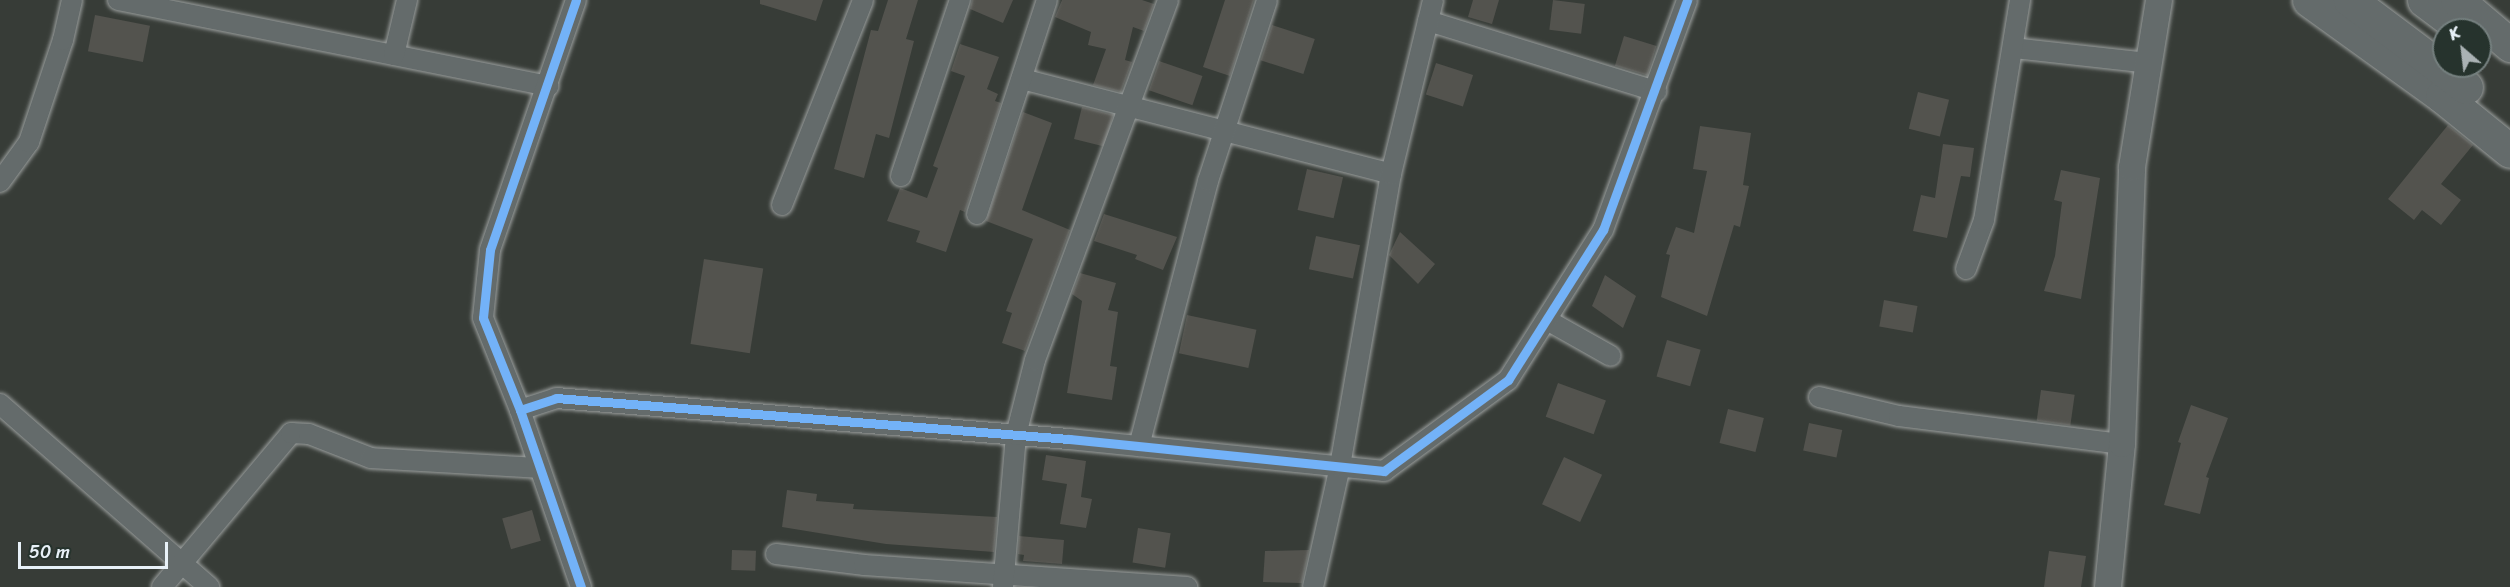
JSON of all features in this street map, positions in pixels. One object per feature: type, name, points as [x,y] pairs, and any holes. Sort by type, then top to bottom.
[{"type":"highway","points":[[2309,0],[2442,96],[2510,151]]},
{"type":"highway","points":[[2350,0],[2510,122]]},
{"type":"highway","points":[[2424,0],[2448,18]]},
{"type":"highway","points":[[2457,0],[2510,45]]},
{"type":"highway","points":[[2492,52],[2510,66]]},
{"type":"street","points":[[0,182],[29,142],[63,40],[72,0]]},
{"type":"street","points":[[118,0],[548,86]]},
{"type":"street","points":[[394,55],[407,0]]},
{"type":"street","points":[[576,0],[490,250],[483,318],[520,410],[581,587]]},
{"type":"street","points":[[782,205],[863,0]]},
{"type":"street","points":[[901,176],[960,0]]},
{"type":"street","points":[[977,214],[1047,0]]},
{"type":"street","points":[[1005,580],[1016,435],[1035,360],[1168,0]]},
{"type":"street","points":[[1139,446],[1223,129],[1267,0]]},
{"type":"street","points":[[1313,587],[1340,466],[1391,174],[1433,0]]},
{"type":"street","points":[[520,410],[556,398],[1016,435],[1384,471],[1508,380],[1547,320],[1603,230],[1656,91],[1687,0]]},
{"type":"street","points":[[1966,269],[1984,220],[2020,0]]},
{"type":"street","points":[[2108,587],[2122,444],[2132,167],[2159,0]]},
{"type":"street","points":[[1428,21],[1656,91]]},
{"type":"street","points":[[2013,48],[2149,63]]},
{"type":"street","points":[[1022,79],[1391,174]]},
{"type":"street","points":[[1547,320],[1611,356]]},
{"type":"street","points":[[1818,397],[1899,417],[2122,444]]},
{"type":"street","points":[[0,404],[209,587]]},
{"type":"street","points":[[162,587],[291,433],[309,434],[371,458],[540,468]]},
{"type":"street","points":[[776,554],[1005,580],[1187,587]]},
{"type":"building","points":[[760,0],[823,0],[816,21],[760,4]]},
{"type":"building","points":[[888,0],[918,0],[906,39],[914,41],[889,138],[876,134],[864,178],[834,169],[871,30],[878,31]]},
{"type":"building","points":[[972,0],[1013,0],[1003,23],[970,9]]},
{"type":"building","points":[[1062,0],[1142,0],[1154,4],[1144,31],[1133,27],[1125,60],[1132,62],[1121,92],[1093,85],[1106,49],[1088,45],[1091,32],[1055,17]]},
{"type":"building","points":[[1225,0],[1254,0],[1230,76],[1203,67]]},
{"type":"building","points":[[1473,0],[1499,0],[1492,24],[1468,17]]},
{"type":"building","points":[[1553,0],[1585,4],[1581,34],[1549,30]]},
{"type":"building","points":[[95,15],[150,26],[143,62],[88,51]]},
{"type":"building","points":[[1272,25],[1315,39],[1303,74],[1261,60]]},
{"type":"building","points":[[1624,36],[1657,46],[1647,76],[1615,66]]},
{"type":"building","points":[[960,44],[999,57],[987,89],[998,94],[995,101],[1001,103],[965,212],[960,210],[946,252],[916,242],[920,231],[887,221],[900,188],[927,198],[938,168],[933,166],[965,76],[951,71]]},
{"type":"building","points":[[1159,61],[1202,76],[1192,105],[1149,90]]},
{"type":"building","points":[[1436,63],[1473,75],[1463,106],[1426,94]]},
{"type":"building","points":[[1918,92],[1949,100],[1940,137],[1909,129]]},
{"type":"building","points":[[1082,107],[1113,115],[1105,147],[1074,139]]},
{"type":"building","points":[[1023,112],[1052,123],[1022,210],[1070,230],[1025,351],[1002,343],[1012,313],[1006,311],[1033,239],[986,221]]},
{"type":"building","points":[[2448,125],[2473,145],[2441,184],[2461,200],[2441,225],[2422,210],[2414,220],[2388,199]]},
{"type":"building","points":[[1700,126],[1751,133],[1743,185],[1749,186],[1740,227],[1734,225],[1707,316],[1661,297],[1670,255],[1666,254],[1676,227],[1694,233],[1707,171],[1693,169]]},
{"type":"building","points":[[1943,144],[1974,148],[1970,177],[1961,176],[1947,238],[1913,231],[1921,195],[1935,198]]},
{"type":"building","points":[[1307,169],[1343,177],[1334,218],[1298,210]]},
{"type":"building","points":[[2061,170],[2100,178],[2081,299],[2044,291],[2055,256],[2062,202],[2054,200]]},
{"type":"building","points":[[1104,214],[1177,237],[1163,270],[1135,259],[1137,255],[1094,241]]},
{"type":"building","points":[[1400,232],[1435,264],[1418,284],[1389,255]]},
{"type":"building","points":[[1316,236],[1360,245],[1353,279],[1309,269]]},
{"type":"building","points":[[704,259],[763,268],[750,353],[691,344]]},
{"type":"building","points":[[1080,273],[1116,283],[1108,310],[1118,312],[1110,366],[1117,367],[1112,400],[1067,393],[1082,301],[1072,294]]},
{"type":"building","points":[[1605,275],[1636,296],[1623,328],[1592,306]]},
{"type":"building","points":[[1884,300],[1917,306],[1913,332],[1879,327]]},
{"type":"building","points":[[1187,315],[1256,330],[1248,368],[1179,353]]},
{"type":"building","points":[[1667,340],[1701,350],[1690,386],[1657,377]]},
{"type":"building","points":[[1558,383],[1606,400],[1594,434],[1546,417]]},
{"type":"building","points":[[2041,390],[2075,395],[2070,425],[2037,421]]},
{"type":"building","points":[[2191,405],[2228,418],[2206,477],[2209,478],[2200,514],[2164,505],[2181,443],[2178,442]]},
{"type":"building","points":[[1728,409],[1764,418],[1755,452],[1720,443]]},
{"type":"building","points":[[1809,423],[1842,430],[1836,457],[1803,450]]},
{"type":"building","points":[[1046,455],[1086,461],[1081,497],[1092,499],[1086,528],[1060,524],[1067,484],[1042,480]]},
{"type":"building","points":[[1564,457],[1602,475],[1580,522],[1542,504]]},
{"type":"building","points":[[787,490],[817,494],[816,501],[854,504],[853,509],[997,517],[994,552],[886,544],[782,527]]},
{"type":"building","points":[[532,510],[541,541],[511,549],[502,519]]},
{"type":"building","points":[[1138,528],[1171,533],[1165,568],[1133,563]]},
{"type":"building","points":[[1019,536],[1064,540],[1062,564],[1023,561],[1024,555],[1018,554]]},
{"type":"building","points":[[732,550],[756,551],[755,571],[731,570]]},
{"type":"building","points":[[1309,550],[1302,583],[1263,582],[1265,551]]},
{"type":"building","points":[[2049,551],[2086,556],[2081,587],[2044,587]]},
{"type":"cycle path","points":[[576,0],[490,250],[483,318],[520,410],[581,587]]},
{"type":"cycle path","points":[[520,410],[556,398],[1069,439],[1384,471],[1508,380],[1603,230],[1687,0]]}]
